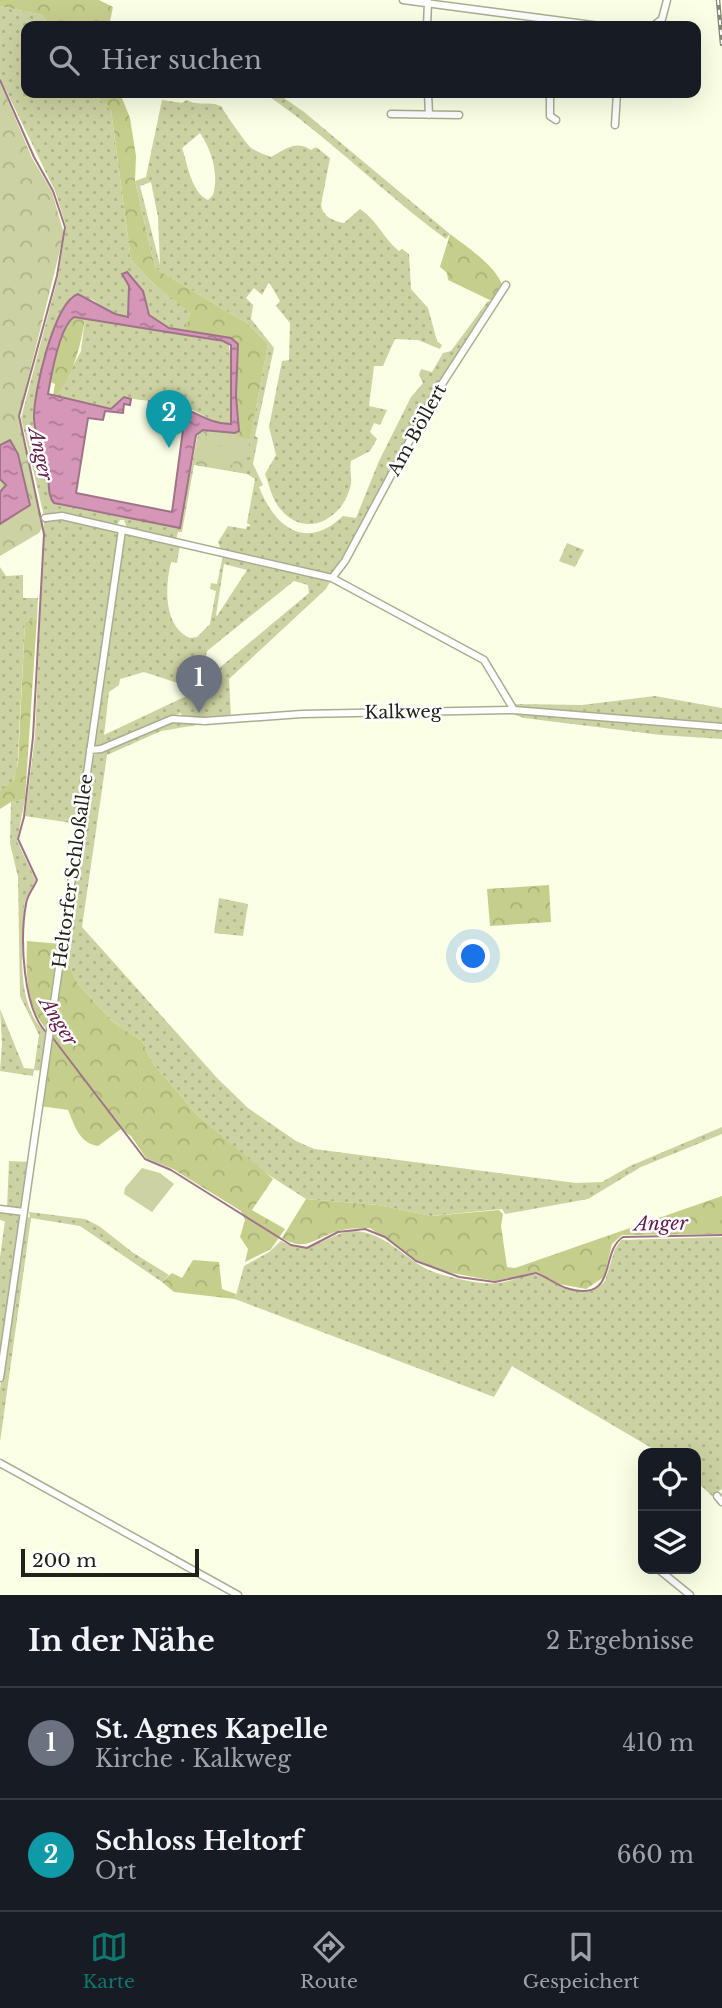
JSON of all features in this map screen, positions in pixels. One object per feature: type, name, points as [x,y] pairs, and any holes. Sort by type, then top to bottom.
[{"type":"street","points":[[403,0],[484,9],[541,21]]},
{"type":"street","points":[[484,0],[484,9]]},
{"type":"street","points":[[660,21],[667,0]]},
{"type":"street","points":[[427,21],[428,2]]},
{"type":"street","points":[[428,98],[429,115]]},
{"type":"street","points":[[550,98],[551,116],[555,120]]},
{"type":"street","points":[[615,125],[617,98]]},
{"type":"street","points":[[391,114],[459,115]]},
{"type":"street","name":"Am Böllert","points":[[332,578],[345,561],[432,401],[506,285]]},
{"type":"street","points":[[45,518],[62,516],[332,578],[484,660],[514,710]]},
{"type":"street","name":"Heltorfer Schloßallee","points":[[0,1378],[122,530]]},
{"type":"street","name":"Kalkweg","points":[[90,750],[101,749],[172,719],[205,722],[290,714],[514,710],[722,726]]},
{"type":"street","points":[[0,1209],[24,1212]]},
{"type":"street","points":[[0,1463],[238,1595]]},
{"type":"street","points":[[664,1574],[691,1595]]},
{"type":"green space","points":[[0,0],[99,0],[113,7],[110,21],[46,21],[42,15],[0,6]]},
{"type":"green space","points":[[0,6],[42,15],[46,21],[21,21],[21,98],[98,98],[111,110],[131,260],[154,284],[192,313],[185,330],[169,328],[149,315],[143,291],[126,271],[122,274],[129,286],[128,317],[111,313],[93,300],[74,295],[66,303],[45,354],[34,409],[34,421],[50,495],[58,505],[180,528],[198,433],[205,429],[237,433],[238,438],[250,438],[268,344],[248,324],[155,268],[135,181],[146,177],[162,100],[182,103],[187,100],[222,107],[250,147],[271,157],[290,147],[300,146],[311,150],[316,147],[330,158],[321,205],[324,213],[332,220],[344,223],[360,209],[371,218],[393,246],[409,254],[411,289],[428,308],[437,341],[442,345],[440,349],[418,340],[395,339],[383,366],[374,366],[369,406],[387,410],[380,425],[374,423],[370,432],[377,439],[370,451],[351,461],[351,485],[346,499],[332,516],[323,521],[313,524],[293,520],[279,508],[265,474],[276,455],[269,427],[282,361],[289,360],[290,323],[276,306],[280,301],[269,282],[262,295],[254,288],[246,298],[253,305],[251,319],[274,348],[255,436],[258,438],[253,464],[263,485],[259,487],[266,501],[274,514],[293,530],[317,532],[343,516],[356,518],[379,461],[411,397],[423,383],[419,375],[421,369],[432,372],[443,353],[451,351],[488,301],[494,302],[439,388],[344,561],[331,575],[221,550],[218,542],[228,526],[246,529],[251,526],[247,523],[255,479],[247,474],[194,465],[182,532],[178,532],[176,540],[127,528],[124,520],[120,520],[116,527],[44,516],[21,418],[58,277],[66,226],[55,191],[0,78]],"holes":[[[200,133],[208,147],[215,171],[215,187],[208,200],[194,185],[182,148]],[[151,182],[158,217],[160,265],[140,186]]]},
{"type":"green space","points":[[0,82],[32,158],[52,192],[64,234],[19,415],[43,526],[39,533],[0,556]]},
{"type":"green space","points":[[98,98],[122,98],[130,118],[136,156],[135,181],[155,268],[248,324],[268,344],[250,439],[237,438],[236,342],[185,330],[191,313],[154,284],[131,260],[111,110]]},
{"type":"green space","points":[[271,98],[284,98],[304,112],[450,234],[446,239]]},
{"type":"green space","points":[[450,234],[481,258],[500,280],[503,288],[494,302],[448,280],[447,273],[440,267]]},
{"type":"green space","points":[[74,317],[85,318],[81,339],[72,368],[57,396],[53,395],[55,384],[50,382],[64,329]]},
{"type":"green space","points":[[85,318],[228,343],[231,424],[218,422],[173,403],[125,397],[111,409],[57,396],[81,351]]},
{"type":"green space","points":[[200,431],[250,439],[243,473],[194,464]]},
{"type":"green space","points":[[204,443],[236,449],[233,465],[201,459]]},
{"type":"green space","points":[[58,517],[114,530],[119,537],[79,824],[25,816],[35,737],[44,520]]},
{"type":"green space","points":[[128,533],[180,545],[177,563],[171,562],[168,604],[175,624],[190,638],[197,637],[210,624],[216,591],[210,589],[211,583],[217,584],[223,555],[331,580],[326,589],[229,679],[231,718],[205,721],[182,718],[181,713],[97,747],[93,744],[123,538]],"holes":[[[224,564],[247,570],[217,616],[216,615]],[[294,581],[308,585],[309,593],[211,675],[204,665],[207,651]],[[144,672],[199,690],[104,735],[109,692],[119,685],[120,679]]]},
{"type":"green space","points":[[567,543],[584,550],[575,567],[559,561]]},
{"type":"green space","points":[[0,567],[6,576],[23,575],[23,598],[38,598],[37,618],[25,622],[17,773],[11,785],[0,791]]},
{"type":"green space","points":[[37,618],[25,799],[11,802],[0,809],[0,791],[14,780],[18,764],[25,622]]},
{"type":"green space","points":[[655,696],[722,708],[722,725],[521,708],[512,704],[582,705]]},
{"type":"green space","points":[[515,710],[722,728],[722,739],[661,735],[524,718],[512,714]]},
{"type":"green space","points":[[169,721],[209,723],[161,731],[107,755],[82,927],[218,1079],[248,1108],[296,1141],[314,1149],[576,1183],[602,1182],[630,1166],[722,1127],[722,1134],[641,1167],[588,1199],[505,1214],[502,1209],[431,1216],[378,1205],[306,1199],[261,1170],[197,1115],[152,1062],[142,1041],[113,1022],[78,984],[68,963],[61,962],[91,758],[99,751]]},
{"type":"green space","points":[[25,799],[17,841],[36,881],[25,901],[23,977],[30,1009],[37,1023],[48,1035],[43,1071],[34,1070],[33,1076],[0,1071],[0,1009],[24,1068],[34,1069],[39,1035],[20,996],[18,877],[10,843],[11,802]]},
{"type":"green space","points":[[549,885],[551,922],[490,926],[487,889]]},
{"type":"green space","points":[[219,898],[248,904],[243,936],[214,933]]},
{"type":"green space","points":[[27,941],[61,944],[48,1031],[35,1011],[28,989]]},
{"type":"green space","points":[[61,962],[68,963],[78,984],[113,1022],[142,1041],[152,1062],[197,1115],[273,1179],[252,1210],[285,1229],[271,1249],[245,1262],[248,1249],[240,1237],[245,1220],[241,1211],[173,1169],[146,1158],[131,1136],[121,1129],[98,1146],[82,1138],[68,1110],[40,1106]]},
{"type":"green space","points":[[9,1161],[30,1162],[21,1209],[7,1209]]},
{"type":"green space","points":[[142,1168],[160,1173],[174,1184],[152,1212],[124,1194],[125,1188]]},
{"type":"green space","points":[[722,1196],[722,1234],[622,1235],[612,1244],[604,1277],[586,1289],[559,1284],[537,1272],[495,1281],[441,1271],[416,1260],[370,1228],[339,1231],[304,1244],[282,1238],[306,1199],[378,1205],[431,1216],[499,1210],[503,1214],[501,1226],[507,1267],[515,1268]]},
{"type":"green space","points":[[0,1210],[21,1216],[0,1369],[0,1257],[5,1221],[0,1220]]},
{"type":"green space","points":[[29,1212],[85,1219],[169,1275],[162,1282],[80,1226],[31,1218],[0,1442],[0,1389],[25,1218],[30,1217]]},
{"type":"green space","points":[[350,1231],[376,1236],[428,1269],[454,1278],[492,1283],[536,1275],[570,1289],[587,1292],[596,1289],[605,1281],[615,1249],[621,1240],[722,1237],[722,1489],[712,1496],[701,1486],[701,1448],[651,1448],[512,1366],[494,1397],[235,1299],[244,1266],[269,1252],[281,1241],[301,1247]]},
{"type":"green space","points":[[193,1260],[219,1262],[222,1289],[236,1294],[235,1299],[174,1292],[162,1282],[172,1273],[182,1278]]},
{"type":"water","points":[[127,272],[143,291],[149,315],[169,328],[231,338],[238,344],[236,396],[239,431],[235,433],[203,430],[196,435],[180,528],[54,503],[37,439],[34,419],[37,390],[53,330],[61,313],[78,294],[115,314],[128,317],[129,286],[122,274]],"holes":[[[74,317],[223,341],[231,345],[231,424],[212,421],[172,404],[149,401],[148,407],[155,408],[154,417],[171,419],[170,427],[183,430],[172,512],[76,493],[88,418],[103,420],[105,411],[123,413],[124,404],[130,405],[131,399],[124,397],[111,409],[48,394],[57,352],[69,322]]]},
{"type":"water","points":[[10,440],[18,454],[30,505],[0,524],[0,492],[6,485],[0,479],[0,445]]},
{"type":"waterway","name":"Anger","points":[[0,80],[34,157],[53,191],[65,227],[57,276],[19,416],[44,534],[33,737],[24,817],[18,839],[37,880],[27,901],[23,953],[33,1008],[39,1023],[48,1034]]},
{"type":"waterway","name":"Anger","points":[[52,1037],[145,1159],[171,1170],[291,1245],[307,1248],[338,1232],[365,1229],[385,1237],[416,1261],[459,1277],[495,1282],[536,1273],[566,1288],[583,1291],[594,1289],[601,1283],[611,1254],[623,1237],[722,1235]]},
{"type":"railway","points":[[718,0],[722,44]]},
{"type":"place","name":"Schloss Heltorf","points":[[169,448]]},
{"type":"place","name":"St. Agnes Kapelle","points":[[199,713]]}]
